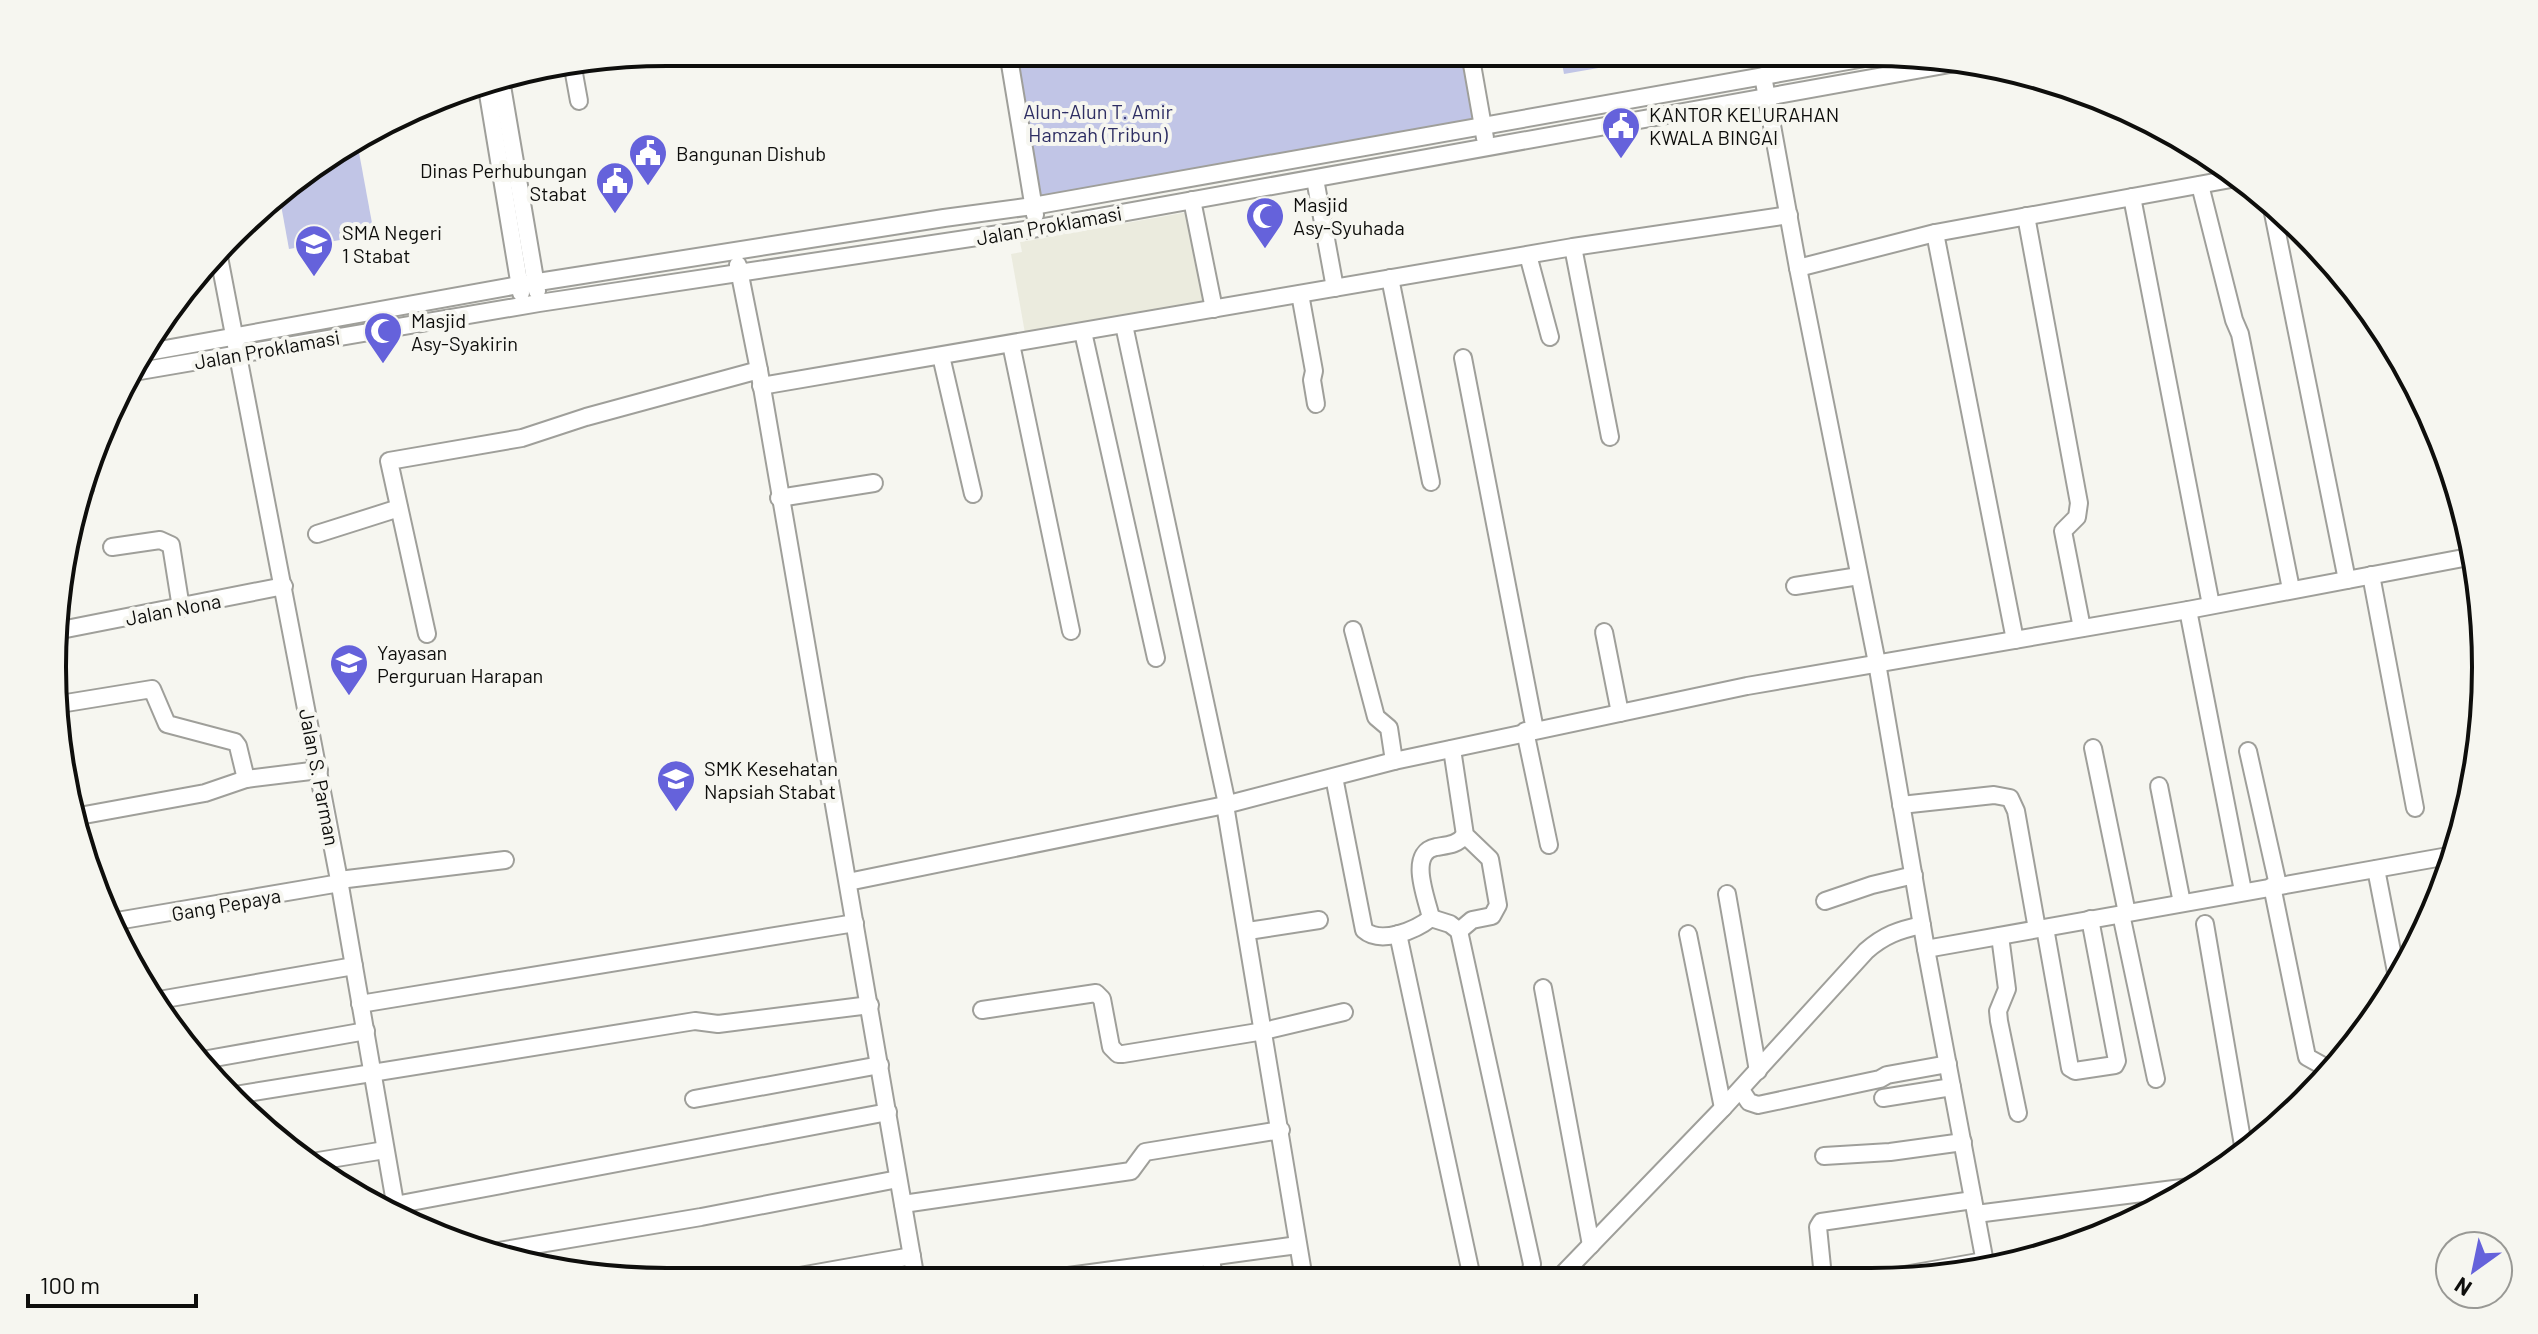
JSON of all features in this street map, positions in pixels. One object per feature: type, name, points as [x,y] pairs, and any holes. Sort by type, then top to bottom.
[{"type":"street","points":[[1010,66],[1038,228]]},
{"type":"street","points":[[1472,66],[1488,149]]},
{"type":"street","name":"Jalan Proklamasi","points":[[156,350],[527,283],[1033,206],[1820,66]]},
{"type":"street","name":"Jalan Proklamasi","points":[[145,370],[531,304],[1038,228],[1926,69]]},
{"type":"street","points":[[574,74],[579,101]]},
{"type":"street","points":[[1763,76],[1877,663],[1984,1257]]},
{"type":"street","points":[[502,89],[527,283]]},
{"type":"street","points":[[488,93],[531,304]]},
{"type":"street","points":[[1315,179],[1335,288]]},
{"type":"street","points":[[1798,268],[1935,233],[2224,180]]},
{"type":"street","points":[[2200,185],[2240,334],[2291,589]]},
{"type":"street","points":[[2132,197],[2211,605]]},
{"type":"street","points":[[1192,200],[1214,309]]},
{"type":"street","points":[[427,634],[389,461],[522,438],[586,417],[760,378],[941,356],[1573,247],[1789,215]]},
{"type":"street","points":[[2026,216],[2079,503],[2077,517],[2063,531],[2082,628]]},
{"type":"street","points":[[2275,222],[2347,580]]},
{"type":"street","points":[[1935,233],[2015,640]]},
{"type":"street","points":[[1573,247],[1610,437]]},
{"type":"street","points":[[736,252],[914,1268]]},
{"type":"street","points":[[1528,255],[1550,337]]},
{"type":"street","name":"Jalan S. Parman","points":[[221,265],[340,882],[394,1202]]},
{"type":"street","points":[[1390,278],[1431,482]]},
{"type":"street","points":[[1300,294],[1314,371],[1312,380],[1316,404]]},
{"type":"street","points":[[1124,325],[1226,805],[1302,1268]]},
{"type":"street","points":[[1083,332],[1156,658]]},
{"type":"street","points":[[1011,344],[1071,631]]},
{"type":"street","points":[[941,356],[973,494]]},
{"type":"street","points":[[1463,358],[1549,845]]},
{"type":"street","points":[[779,498],[874,483]]},
{"type":"street","points":[[317,534],[399,508]]},
{"type":"street","points":[[112,547],[160,540],[171,545],[181,608]]},
{"type":"street","points":[[848,882],[1226,805],[1394,761],[1747,686],[2188,610],[2461,558]]},
{"type":"street","points":[[2371,575],[2415,808]]},
{"type":"street","points":[[1795,586],[1859,576]]},
{"type":"street","name":"Jalan Nona","points":[[67,629],[284,586]]},
{"type":"street","points":[[2188,610],[2241,884]]},
{"type":"street","points":[[1353,630],[1376,717],[1389,728],[1394,761]]},
{"type":"street","points":[[1604,632],[1620,713]]},
{"type":"street","points":[[67,703],[152,689],[167,724],[235,742],[246,779]]},
{"type":"street","points":[[2093,748],[2156,1079]]},
{"type":"street","points":[[1452,749],[1465,835],[1490,859],[1498,905],[1492,916],[1472,920],[1459,931]]},
{"type":"street","points":[[2248,751],[2307,1057],[2321,1065]]},
{"type":"street","points":[[84,815],[205,793],[246,779],[319,770]]},
{"type":"street","points":[[1334,777],[1364,930],[1374,936],[1398,934],[1414,930],[1431,918]]},
{"type":"street","points":[[2159,786],[2181,896]]},
{"type":"street","points":[[1901,805],[1994,795],[2010,798],[2016,811],[2070,1068],[2075,1071],[2115,1065],[2117,1061],[2090,919]]},
{"type":"street","points":[[1431,918],[1420,870],[1423,856],[1432,848],[1456,843],[1465,835]]},
{"type":"street","points":[[1926,949],[2090,919],[2124,908],[2241,884],[2376,869],[2441,857]]},
{"type":"street","name":"Gang Pepaya","points":[[122,920],[340,882],[505,860]]},
{"type":"street","points":[[2376,869],[2394,962]]},
{"type":"street","points":[[1825,901],[1914,875]]},
{"type":"street","points":[[1727,894],[1758,1071]]},
{"type":"street","points":[[1431,918],[1450,924],[1459,931],[1531,1268]]},
{"type":"street","points":[[1248,931],[1319,920]]},
{"type":"street","points":[[360,1004],[855,923]]},
{"type":"street","points":[[2205,924],[2242,1140]]},
{"type":"street","points":[[1569,1268],[1723,1108],[1744,1095],[1758,1071],[1881,938],[1897,930],[1922,925]]},
{"type":"street","points":[[1398,934],[1470,1268]]},
{"type":"street","points":[[1688,934],[1723,1108]]},
{"type":"street","points":[[2000,936],[2007,989],[1998,1011],[1999,1021],[2018,1113]]},
{"type":"street","points":[[166,999],[354,966]]},
{"type":"street","points":[[1543,988],[1591,1245]]},
{"type":"street","points":[[982,1010],[1096,993],[1102,999],[1111,1047],[1118,1054],[1264,1031],[1344,1012]]},
{"type":"street","points":[[244,1094],[695,1021],[718,1024],[870,1005]]},
{"type":"street","points":[[211,1058],[366,1031]]},
{"type":"street","points":[[1744,1095],[1758,1105],[1948,1064]]},
{"type":"street","points":[[694,1099],[880,1065]]},
{"type":"street","points":[[1883,1098],[1952,1087]]},
{"type":"street","points":[[409,1209],[888,1112]]},
{"type":"street","points":[[903,1204],[1131,1171],[1145,1152],[1281,1130]]},
{"type":"street","points":[[1824,1156],[1890,1152],[1963,1142]]},
{"type":"street","points":[[323,1160],[385,1150]]},
{"type":"street","points":[[513,1248],[898,1179]]},
{"type":"street","points":[[1822,1268],[1818,1227],[1821,1222],[2169,1189]]},
{"type":"street","points":[[1132,1268],[1298,1245]]},
{"type":"street","points":[[844,1268],[912,1256]]},
{"type":"street","points":[[1211,1258],[1212,1268]]},
{"type":"shaded area","points":[[1188,212],[1205,307],[1026,339],[1011,254],[1022,252],[1020,242]]},
{"type":"green space","name":"Alun-Alun T. Amir Hamzah (Tribun)","points":[[1019,66],[1470,66],[1479,126],[1040,204]]},
{"type":"green space","points":[[1562,66],[1610,66],[1564,74]]},
{"type":"green space","points":[[359,151],[374,234],[289,249],[281,206]]},
{"type":"place","name":"KANTOR KELURAHAN KWALA BINGAI","points":[[1621,160]]},
{"type":"place","name":"Bangunan Dishub","points":[[648,187]]},
{"type":"place","name":"Dinas Perhubungan Stabat","points":[[615,215]]},
{"type":"place","name":"Masjid Asy-Syuhada","points":[[1265,250]]},
{"type":"place","name":"SMA Negeri 1 Stabat","points":[[314,278]]},
{"type":"place","name":"Masjid Asy-Syakirin","points":[[383,365]]},
{"type":"place","name":"Yayasan Perguruan Harapan","points":[[349,697]]},
{"type":"place","name":"SMK Kesehatan Napsiah Stabat","points":[[676,813]]}]
